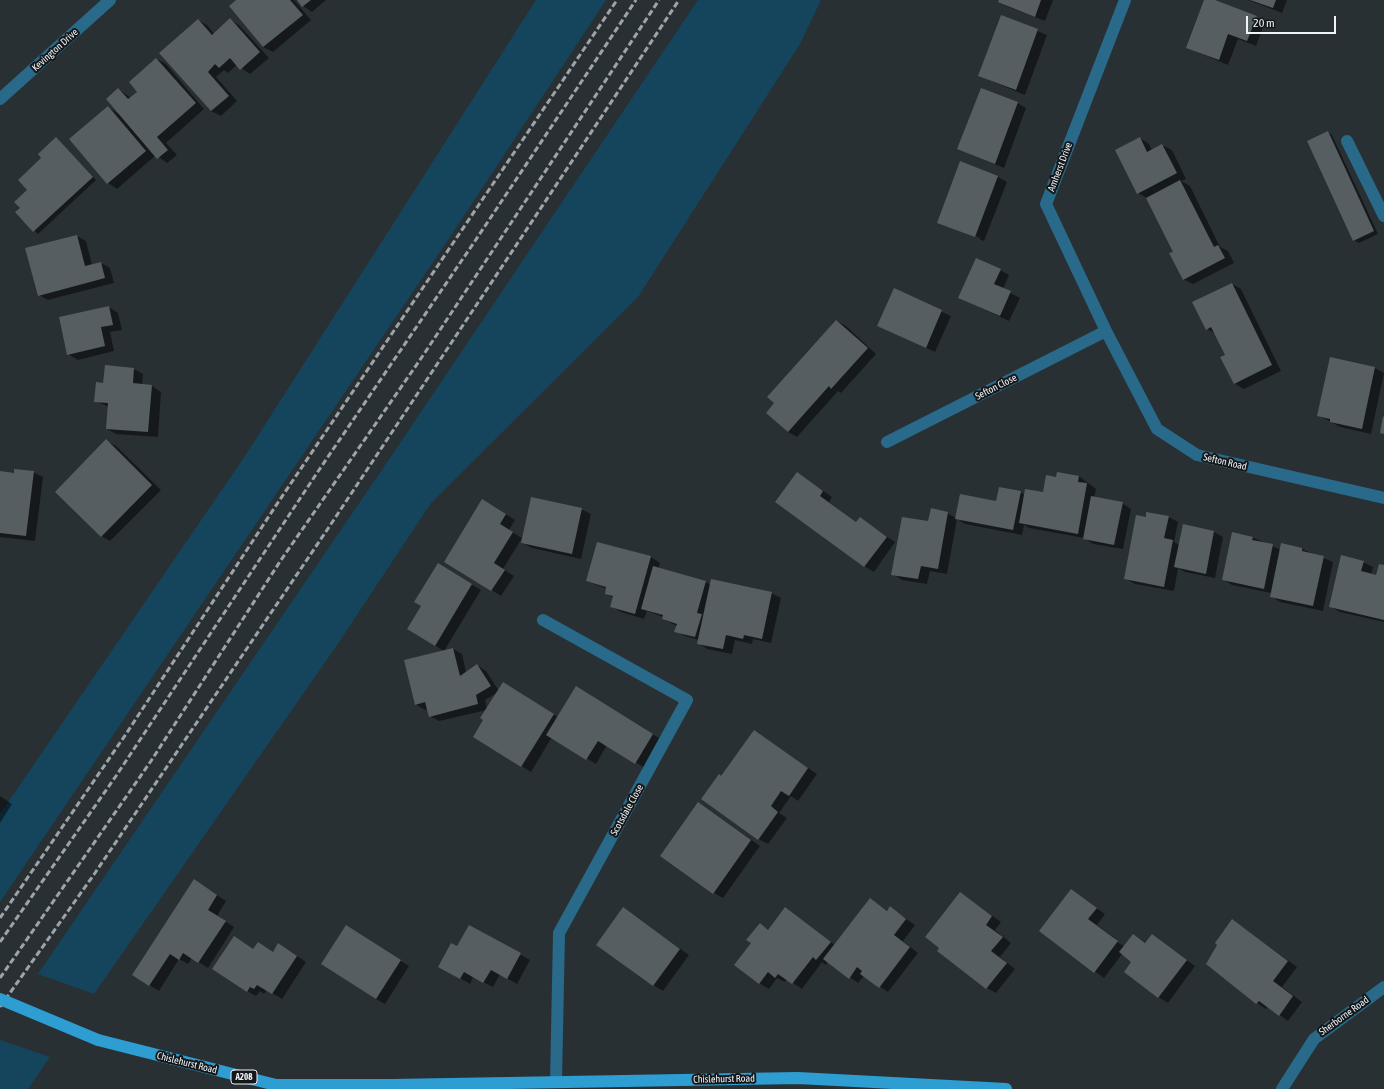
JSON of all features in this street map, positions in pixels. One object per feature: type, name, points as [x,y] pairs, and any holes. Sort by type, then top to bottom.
[{"type":"main road","name":"Chislehurst Road","points":[[0,999],[98,1040],[276,1085],[392,1087],[556,1082],[798,1078],[1006,1089]]},
{"type":"street","name":"Kevington Drive","points":[[0,99],[110,0]]},
{"type":"street","name":"Amherst Drive","points":[[1106,331],[1046,204],[1125,0]]},
{"type":"street","points":[[1347,141],[1384,216]]},
{"type":"street","name":"Sefton Close","points":[[887,442],[1106,331]]},
{"type":"street","name":"Sefton Road","points":[[1106,331],[1157,429],[1197,456],[1384,498]]},
{"type":"street","name":"Scotsdale Close","points":[[543,620],[687,700],[559,933],[556,1082]]},
{"type":"street","name":"Sherborne Road","points":[[1282,1089],[1314,1039],[1384,987]]},
{"type":"shaded area","points":[[536,0],[606,0],[448,240],[0,902],[0,814],[245,456]]},
{"type":"shaded area","points":[[698,0],[821,0],[800,44],[638,297],[431,503],[337,645],[94,994],[38,974],[390,458]]},
{"type":"shaded area","points":[[0,1040],[50,1057],[28,1089],[0,1089]]},
{"type":"building","points":[[236,0],[290,0],[303,15],[263,47],[229,6]]},
{"type":"building","points":[[297,0],[311,0],[302,7]]},
{"type":"building","points":[[999,0],[1041,0],[1035,17],[998,2]]},
{"type":"building","points":[[1204,0],[1215,0],[1257,16],[1247,41],[1228,34],[1219,60],[1186,48]]},
{"type":"building","points":[[1250,0],[1276,0],[1273,8]]},
{"type":"building","points":[[1001,15],[1038,29],[1016,90],[978,76]]},
{"type":"building","points":[[230,18],[260,52],[240,70],[230,58],[219,68],[215,64],[208,72],[229,96],[211,111],[159,53],[198,19],[212,35]]},
{"type":"building","points":[[156,58],[196,103],[157,137],[168,150],[157,159],[106,99],[118,88],[128,99],[137,92],[129,82]]},
{"type":"building","points":[[981,88],[1018,102],[995,164],[957,149]]},
{"type":"building","points":[[108,106],[146,151],[107,184],[69,139]]},
{"type":"building","points":[[1328,131],[1374,231],[1353,241],[1307,141]]},
{"type":"building","points":[[56,137],[93,177],[33,232],[15,212],[20,208],[14,202],[27,190],[18,180],[41,158],[38,154]]},
{"type":"building","points":[[1140,137],[1147,152],[1162,144],[1177,173],[1137,194],[1115,150]]},
{"type":"building","points":[[960,161],[998,176],[975,237],[937,223]]},
{"type":"building","points":[[1180,180],[1214,247],[1218,245],[1225,258],[1183,280],[1169,253],[1173,252],[1146,198]]},
{"type":"building","points":[[77,235],[85,266],[101,262],[105,278],[38,296],[25,248]]},
{"type":"building","points":[[976,258],[1001,269],[994,284],[1011,291],[1000,316],[958,298]]},
{"type":"building","points":[[1232,283],[1272,365],[1234,384],[1220,357],[1225,355],[1211,327],[1206,330],[1192,302]]},
{"type":"building","points":[[894,288],[942,310],[926,348],[877,326]]},
{"type":"building","points":[[109,306],[113,325],[101,327],[105,346],[67,355],[59,317]]},
{"type":"building","points":[[836,320],[868,348],[831,389],[829,386],[788,432],[766,413],[774,403],[767,397]]},
{"type":"building","points":[[1330,357],[1375,367],[1362,429],[1330,422],[1330,419],[1317,416]]},
{"type":"building","points":[[105,365],[134,368],[133,383],[152,385],[148,432],[106,429],[108,403],[94,402],[96,382],[103,383]]},
{"type":"building","points":[[1383,416],[1384,417],[1384,434],[1380,433]]},
{"type":"building","points":[[106,439],[152,485],[101,537],[55,492]]},
{"type":"building","points":[[14,469],[34,471],[26,536],[0,533],[0,471],[14,473]]},
{"type":"building","points":[[797,472],[823,491],[820,496],[856,522],[860,517],[887,537],[864,567],[775,502]]},
{"type":"building","points":[[1057,472],[1079,476],[1078,482],[1087,483],[1078,534],[1019,523],[1025,489],[1043,492],[1046,475],[1056,477]]},
{"type":"building","points":[[999,487],[1021,491],[1013,530],[955,519],[960,494],[996,501]]},
{"type":"building","points":[[1091,496],[1123,502],[1114,545],[1083,539]]},
{"type":"building","points":[[531,497],[582,508],[572,554],[521,543]]},
{"type":"building","points":[[482,499],[506,514],[500,524],[513,532],[494,563],[505,570],[491,591],[444,562]]},
{"type":"building","points":[[931,508],[948,512],[938,569],[921,566],[918,579],[891,575],[902,517],[928,521]]},
{"type":"building","points":[[1146,512],[1169,516],[1164,538],[1173,540],[1164,587],[1124,579],[1136,515],[1146,517]]},
{"type":"building","points":[[1183,524],[1214,531],[1206,574],[1174,567]]},
{"type":"building","points":[[1232,532],[1253,537],[1252,540],[1273,544],[1264,589],[1222,580]]},
{"type":"building","points":[[597,542],[651,556],[635,614],[610,607],[613,596],[605,594],[606,587],[586,581]]},
{"type":"building","points":[[1281,543],[1302,548],[1302,551],[1324,556],[1313,606],[1270,597]]},
{"type":"building","points":[[1341,555],[1364,561],[1361,571],[1376,575],[1379,564],[1384,565],[1384,620],[1329,607]]},
{"type":"building","points":[[438,563],[472,584],[435,646],[407,629],[421,606],[414,602]]},
{"type":"building","points":[[653,566],[706,581],[697,613],[702,614],[695,637],[674,632],[677,624],[662,619],[663,615],[641,609]]},
{"type":"building","points":[[711,579],[772,592],[762,639],[744,635],[743,639],[726,635],[723,649],[697,644]]},
{"type":"building","points":[[453,648],[460,676],[477,664],[491,686],[476,695],[478,704],[429,717],[425,702],[415,705],[404,660]]},
{"type":"building","points":[[503,682],[554,714],[521,767],[473,737],[483,720],[480,718]]},
{"type":"building","points":[[576,686],[653,734],[635,764],[598,741],[586,760],[546,735]]},
{"type":"building","points":[[754,730],[808,768],[789,796],[781,791],[771,806],[778,812],[758,840],[701,799],[719,774],[721,776]]},
{"type":"building","points":[[698,802],[751,840],[713,894],[660,856]]},
{"type":"building","points":[[194,879],[217,895],[208,910],[226,921],[198,963],[183,953],[179,960],[170,954],[149,986],[132,975]]},
{"type":"building","points":[[1071,889],[1097,908],[1088,919],[1118,941],[1094,973],[1039,931]]},
{"type":"building","points":[[960,892],[992,916],[986,925],[1003,937],[991,951],[1007,963],[986,989],[937,951],[939,948],[925,937]]},
{"type":"building","points":[[870,898],[887,911],[890,906],[906,919],[894,935],[910,947],[879,988],[860,974],[862,971],[857,967],[849,979],[823,959]]},
{"type":"building","points":[[623,907],[680,949],[653,986],[596,945]]},
{"type":"building","points":[[785,907],[831,942],[816,960],[813,957],[792,984],[778,974],[775,978],[768,972],[759,984],[734,965],[751,943],[746,940],[760,923],[768,930]]},
{"type":"building","points":[[1232,919],[1288,961],[1273,981],[1293,996],[1279,1016],[1259,1001],[1256,1004],[1206,964],[1217,945],[1215,943]]},
{"type":"building","points":[[346,925],[401,960],[376,999],[321,964]]},
{"type":"building","points":[[469,925],[521,953],[507,979],[491,970],[483,983],[464,972],[460,979],[438,967],[451,943],[457,946]]},
{"type":"building","points":[[1133,934],[1145,943],[1152,934],[1187,960],[1158,998],[1124,972],[1131,962],[1119,952]]},
{"type":"building","points":[[234,936],[253,949],[258,942],[273,952],[278,943],[297,956],[272,994],[257,985],[254,989],[250,987],[247,992],[212,969]]},
{"type":"railway","points":[[0,918],[126,734],[277,504],[617,0]]},
{"type":"railway","points":[[0,942],[116,776],[319,470],[475,241],[636,0]]},
{"type":"railway","points":[[0,978],[151,761],[281,560],[422,357],[659,0]]},
{"type":"railway","points":[[0,1007],[95,873],[325,533],[679,0]]}]
